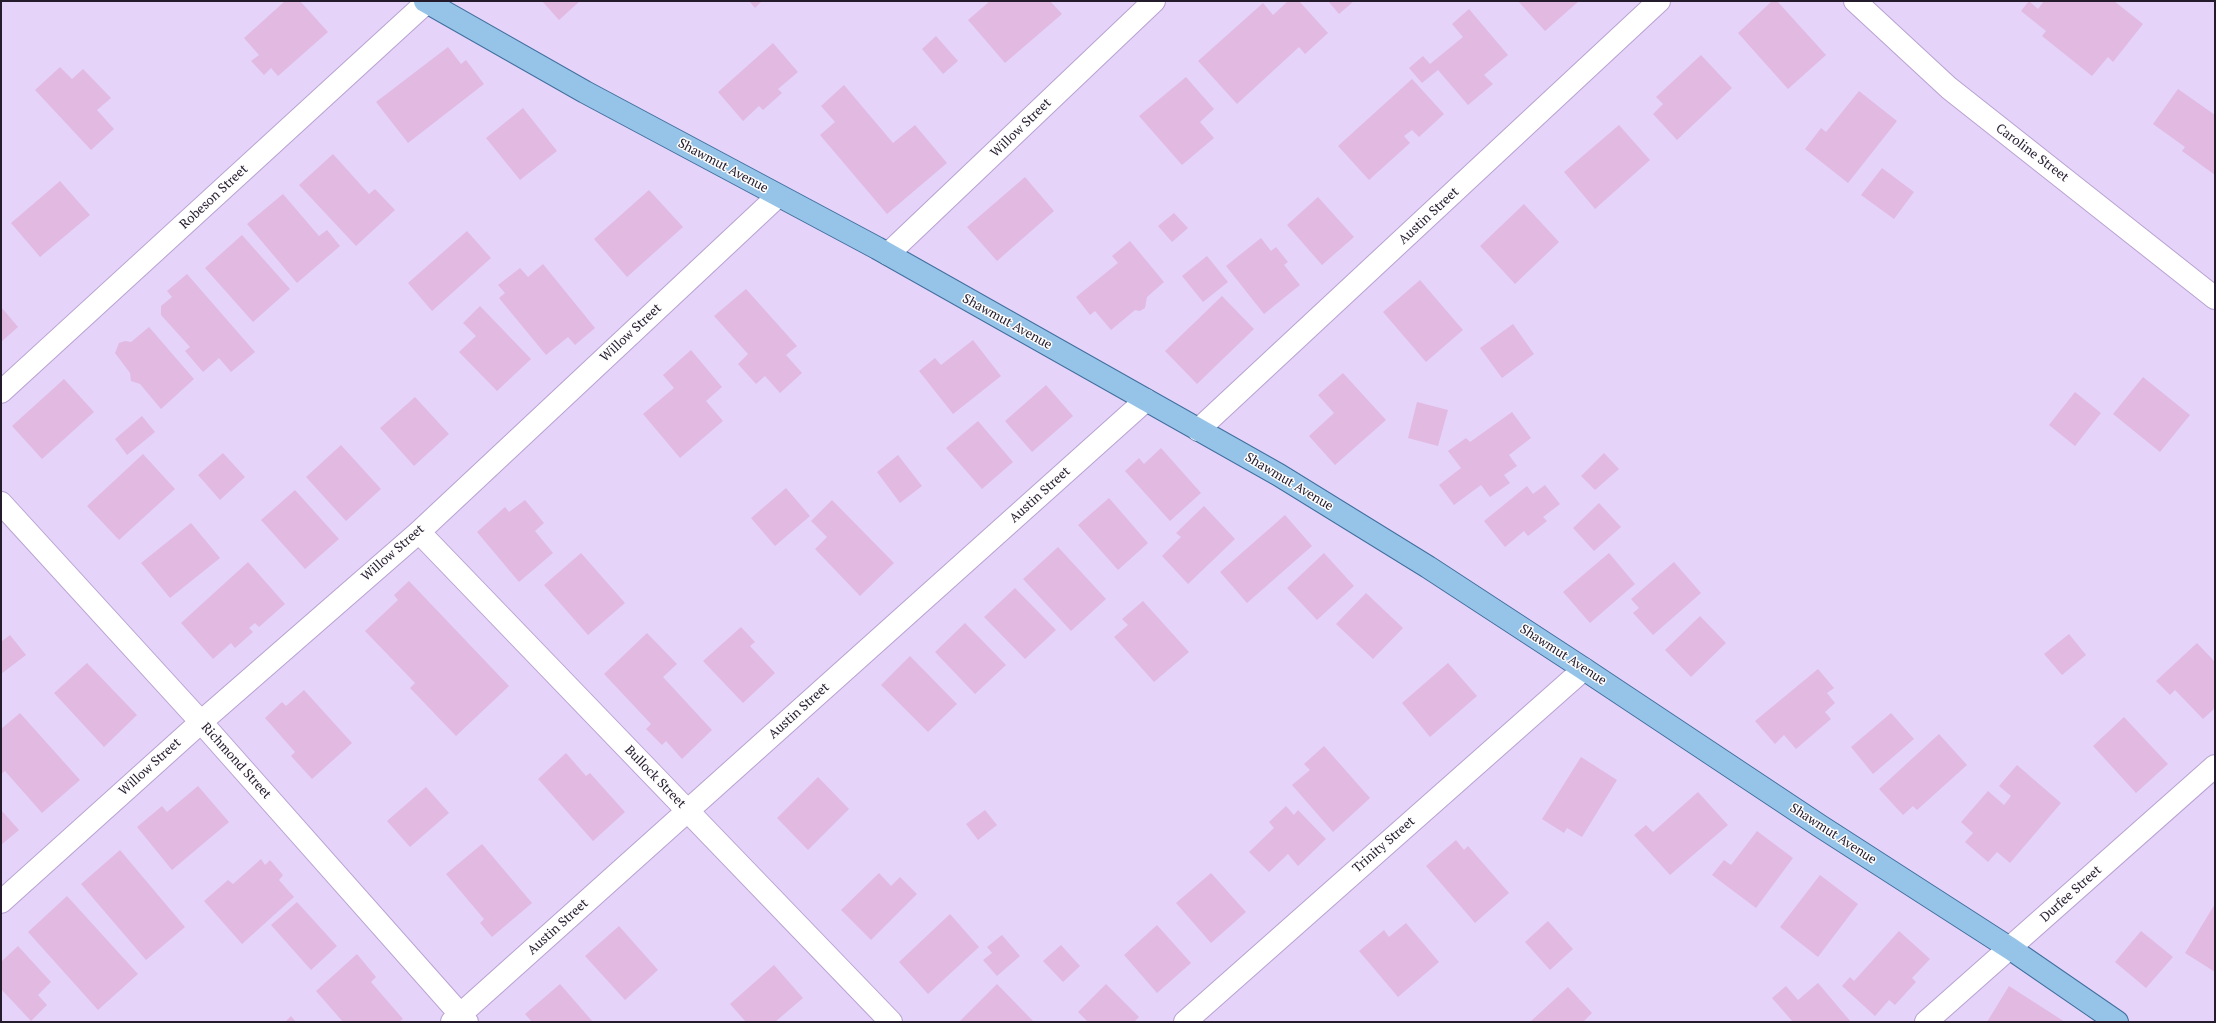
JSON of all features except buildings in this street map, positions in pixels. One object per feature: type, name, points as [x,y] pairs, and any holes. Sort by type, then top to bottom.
[{"type":"main road","name":"Shawmut Avenue","points":[[427,1],[585,92],[888,254],[1279,475],[1409,555],[1584,669],[1820,826],[2011,949],[2117,1022]]},
{"type":"street","name":"Robeson Street","points":[[1,392],[427,1]]},
{"type":"street","name":"Willow Street","points":[[888,254],[1154,1]]},
{"type":"street","name":"Austin Street","points":[[1198,430],[1659,1]]},
{"type":"street","name":"Caroline Street","points":[[1855,1],[1949,88],[2215,298]]},
{"type":"street","name":"Willow Street","points":[[1,902],[201,722],[419,532],[778,196]]},
{"type":"street","name":"Austin Street","points":[[460,1020],[688,811],[1146,400]]},
{"type":"street","name":"Richmond Street","points":[[1,503],[201,722],[460,1020]]},
{"type":"street","name":"Bullock Street","points":[[419,532],[891,1022]]},
{"type":"street","name":"Trinity Street","points":[[1185,1022],[1584,669]]},
{"type":"street","name":"Durfee Street","points":[[1926,1022],[2011,949],[2215,766]]}]
